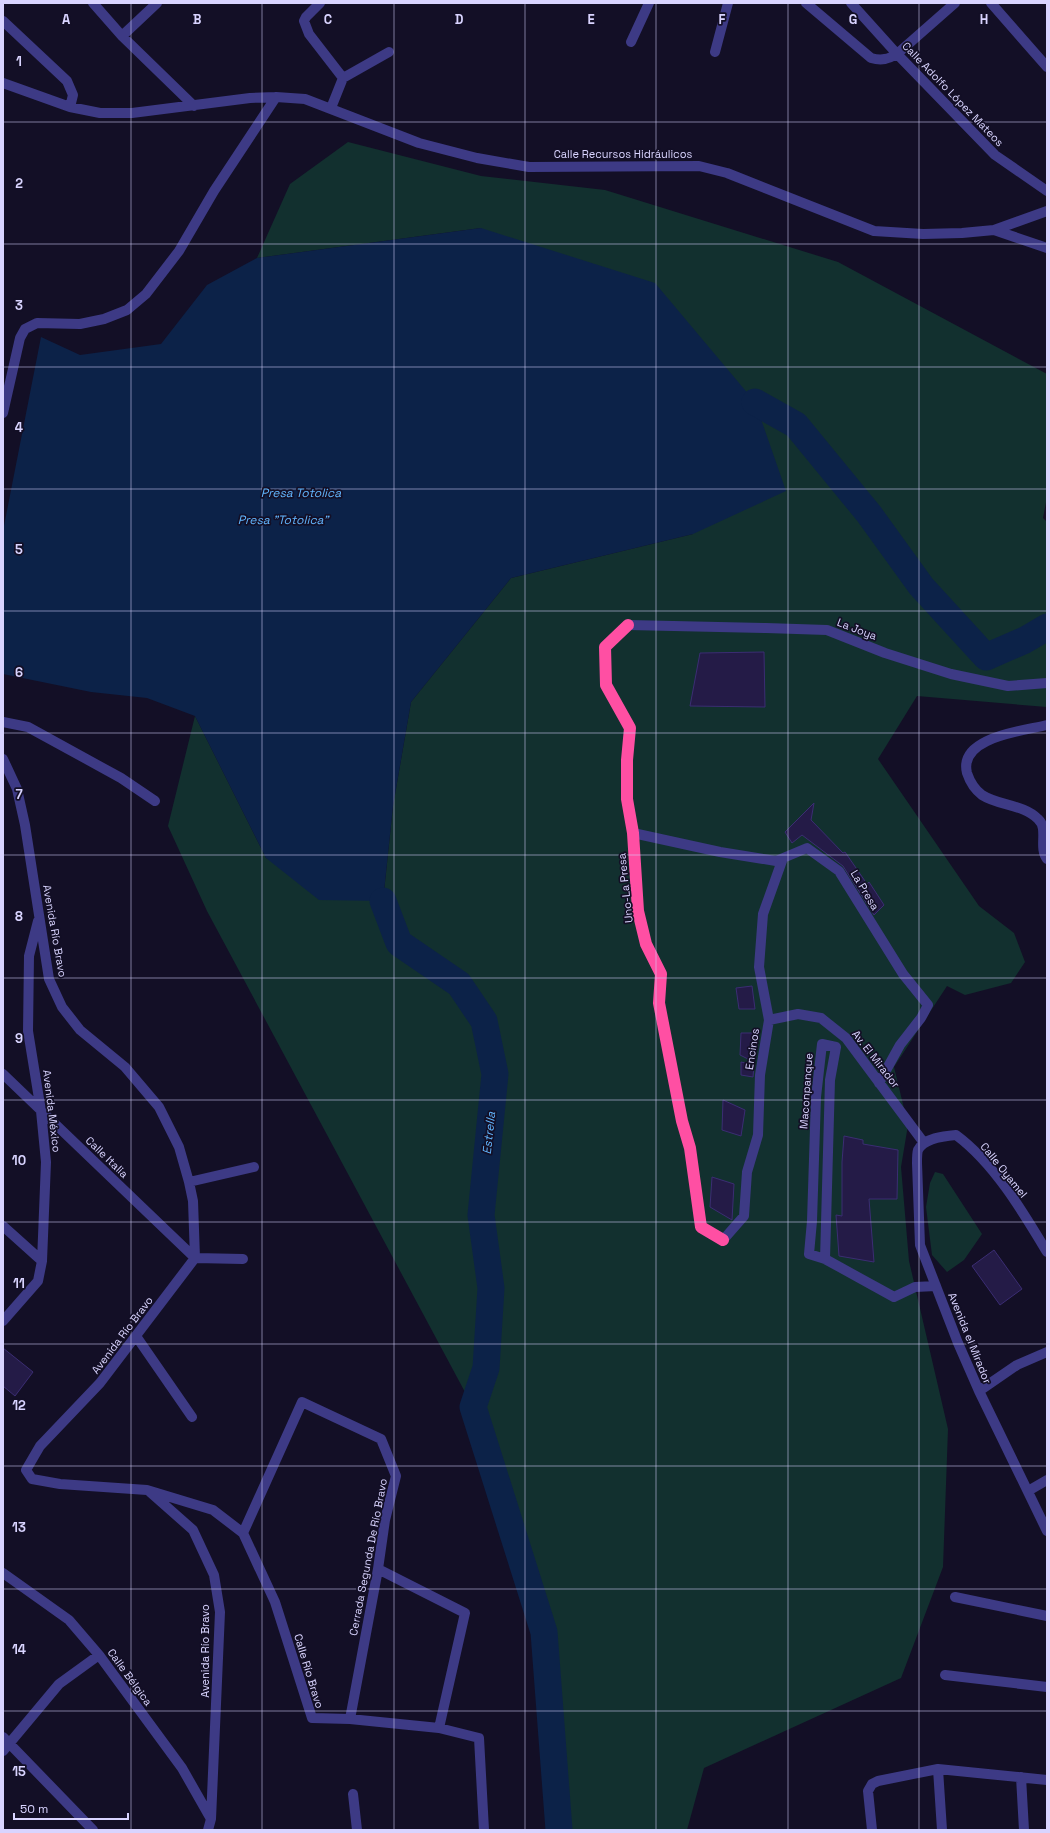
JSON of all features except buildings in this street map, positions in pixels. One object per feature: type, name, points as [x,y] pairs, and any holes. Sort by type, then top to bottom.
[{"type":"highway","name":"Uno-La Presa","points":[[628,625],[605,647],[606,685],[630,728],[627,760],[627,799],[633,833],[638,911],[646,944],[661,974],[659,1003],[682,1121],[690,1148],[701,1227],[723,1240]]},
{"type":"street","points":[[93,3],[122,36],[194,106]]},
{"type":"street","points":[[122,36],[157,3]]},
{"type":"street","points":[[320,3],[304,21],[309,34],[342,78]]},
{"type":"street","points":[[631,42],[649,3]]},
{"type":"street","points":[[715,52],[728,3]]},
{"type":"street","points":[[806,3],[871,58],[879,60],[888,59],[897,54],[955,3]]},
{"type":"street","name":"Calle Adolfo López Mateos","points":[[851,3],[897,54],[996,155],[1047,191]]},
{"type":"street","points":[[992,3],[1047,67]]},
{"type":"street","points":[[3,21],[67,81],[73,95],[70,107]]},
{"type":"street","points":[[331,108],[342,78],[389,52]]},
{"type":"street","name":"Calle Recursos Hidráulicos","points":[[3,83],[70,107],[100,113],[132,113],[250,98],[276,97],[305,99],[419,143],[477,158],[529,167],[699,166],[727,173],[874,231],[923,234],[994,230]]},
{"type":"street","points":[[3,412],[20,338],[26,329],[37,323],[80,324],[104,319],[126,310],[146,294],[179,251],[214,190],[276,97]]},
{"type":"street","points":[[994,230],[1047,211]]},
{"type":"street","points":[[994,230],[1047,248]]},
{"type":"street","name":"La Joya","points":[[628,625],[827,630],[885,653],[951,674],[1008,686],[1047,683]]},
{"type":"street","points":[[3,722],[28,727],[121,778],[155,801]]},
{"type":"street","points":[[1047,725],[987,740],[971,751],[966,764],[972,786],[983,795],[1027,811],[1040,820],[1044,832],[1042,845],[1047,859]]},
{"type":"street","name":"Avenida Río Bravo","points":[[3,759],[17,788],[49,979],[62,1007],[80,1030],[125,1067],[159,1107],[179,1147],[189,1182],[193,1201],[196,1258],[100,1383],[40,1446],[26,1470],[32,1479],[60,1484],[147,1490],[193,1530],[214,1574],[220,1612],[211,1819],[208,1830]]},
{"type":"street","name":"La Presa","points":[[633,833],[720,852],[776,861],[808,848],[839,871],[903,974],[928,1005],[921,1018],[900,1045],[879,1083]]},
{"type":"street","name":"Encinos","points":[[723,1240],[744,1216],[747,1172],[758,1135],[760,1075],[769,1020],[759,967],[763,914],[783,858]]},
{"type":"street","name":"Avenida México","points":[[3,1321],[38,1281],[42,1261],[46,1162],[41,1111],[28,1031],[29,956],[39,916]]},
{"type":"street","name":"Av. El Mirador","points":[[769,1020],[798,1014],[821,1018],[846,1038],[924,1144]]},
{"type":"street","name":"Maconpanque","points":[[822,1044],[836,1047],[830,1080],[825,1259],[809,1254],[812,1221],[816,1097],[822,1044]]},
{"type":"street","name":"Calle Italia","points":[[3,1074],[196,1258]]},
{"type":"street","name":"Calle Oyamel","points":[[924,1144],[940,1137],[956,1135],[966,1143],[997,1177],[1030,1223],[1047,1252]]},
{"type":"street","name":"Avenida el Mirador","points":[[924,1144],[918,1151],[917,1163],[920,1244],[979,1391],[1047,1531]]},
{"type":"street","points":[[189,1182],[254,1167]]},
{"type":"street","points":[[3,1226],[42,1261]]},
{"type":"street","points":[[196,1258],[243,1259]]},
{"type":"street","points":[[825,1259],[894,1297],[915,1287],[936,1286]]},
{"type":"street","points":[[136,1336],[192,1417]]},
{"type":"street","points":[[979,1391],[1017,1365],[1047,1352]]},
{"type":"street","name":"Cerrada Segunda De Río Bravo","points":[[243,1533],[302,1402],[381,1439],[396,1476],[384,1520],[378,1569],[350,1719]]},
{"type":"street","points":[[1028,1491],[1047,1480]]},
{"type":"street","name":"Calle Río Bravo","points":[[147,1490],[213,1510],[243,1533],[275,1602],[312,1718],[350,1719],[439,1728],[479,1738],[484,1830]]},
{"type":"street","points":[[378,1569],[466,1613],[439,1728]]},
{"type":"street","name":"Calle Bélgica","points":[[3,1574],[69,1620],[99,1655],[182,1768],[211,1819]]},
{"type":"street","points":[[955,1597],[1047,1616]]},
{"type":"street","points":[[93,1830],[5,1744],[59,1684],[99,1655]]},
{"type":"street","points":[[945,1675],[1047,1687]]},
{"type":"street","points":[[938,1769],[942,1830]]},
{"type":"street","points":[[872,1830],[868,1790],[872,1784],[878,1781],[938,1769],[1021,1776],[1047,1780]]},
{"type":"street","points":[[1021,1776],[1024,1830]]},
{"type":"street","points":[[353,1794],[357,1830]]},
{"type":"green space","points":[[348,142],[481,176],[605,190],[838,262],[1047,374],[1047,497],[1043,518],[1047,522],[1047,707],[917,696],[878,759],[979,906],[1014,933],[1025,962],[1011,983],[965,995],[947,986],[894,1067],[908,1125],[901,1167],[909,1261],[948,1429],[943,1567],[901,1678],[704,1768],[687,1830],[559,1830],[544,1632],[473,1407],[207,911],[168,826],[195,716],[266,858],[383,901],[393,806],[411,702],[511,578],[693,534],[481,228],[257,258],[290,184]]},
{"type":"green space","points":[[935,1172],[943,1174],[982,1234],[964,1260],[947,1272],[932,1255],[926,1207],[930,1183]]},
{"type":"water","name":"Presa \"Totolica\"","points":[[481,228],[655,283],[755,402],[786,491],[693,534],[511,578],[411,702],[393,806],[383,901],[319,900],[266,858],[195,716],[147,698],[91,692],[3,674],[3,531],[41,337],[80,355],[161,344],[207,285],[257,258]]},
{"type":"waterway","points":[[755,402],[796,425],[869,514],[921,586],[986,657],[1025,640],[1047,627]]},
{"type":"waterway","name":"Estrella","points":[[383,901],[399,943],[459,984],[484,1021],[495,1074],[481,1215],[491,1288],[486,1368],[473,1407],[544,1632],[559,1830]]},
{"type":"water label","name":"Presa Totolica","points":[[301,493]]}]
